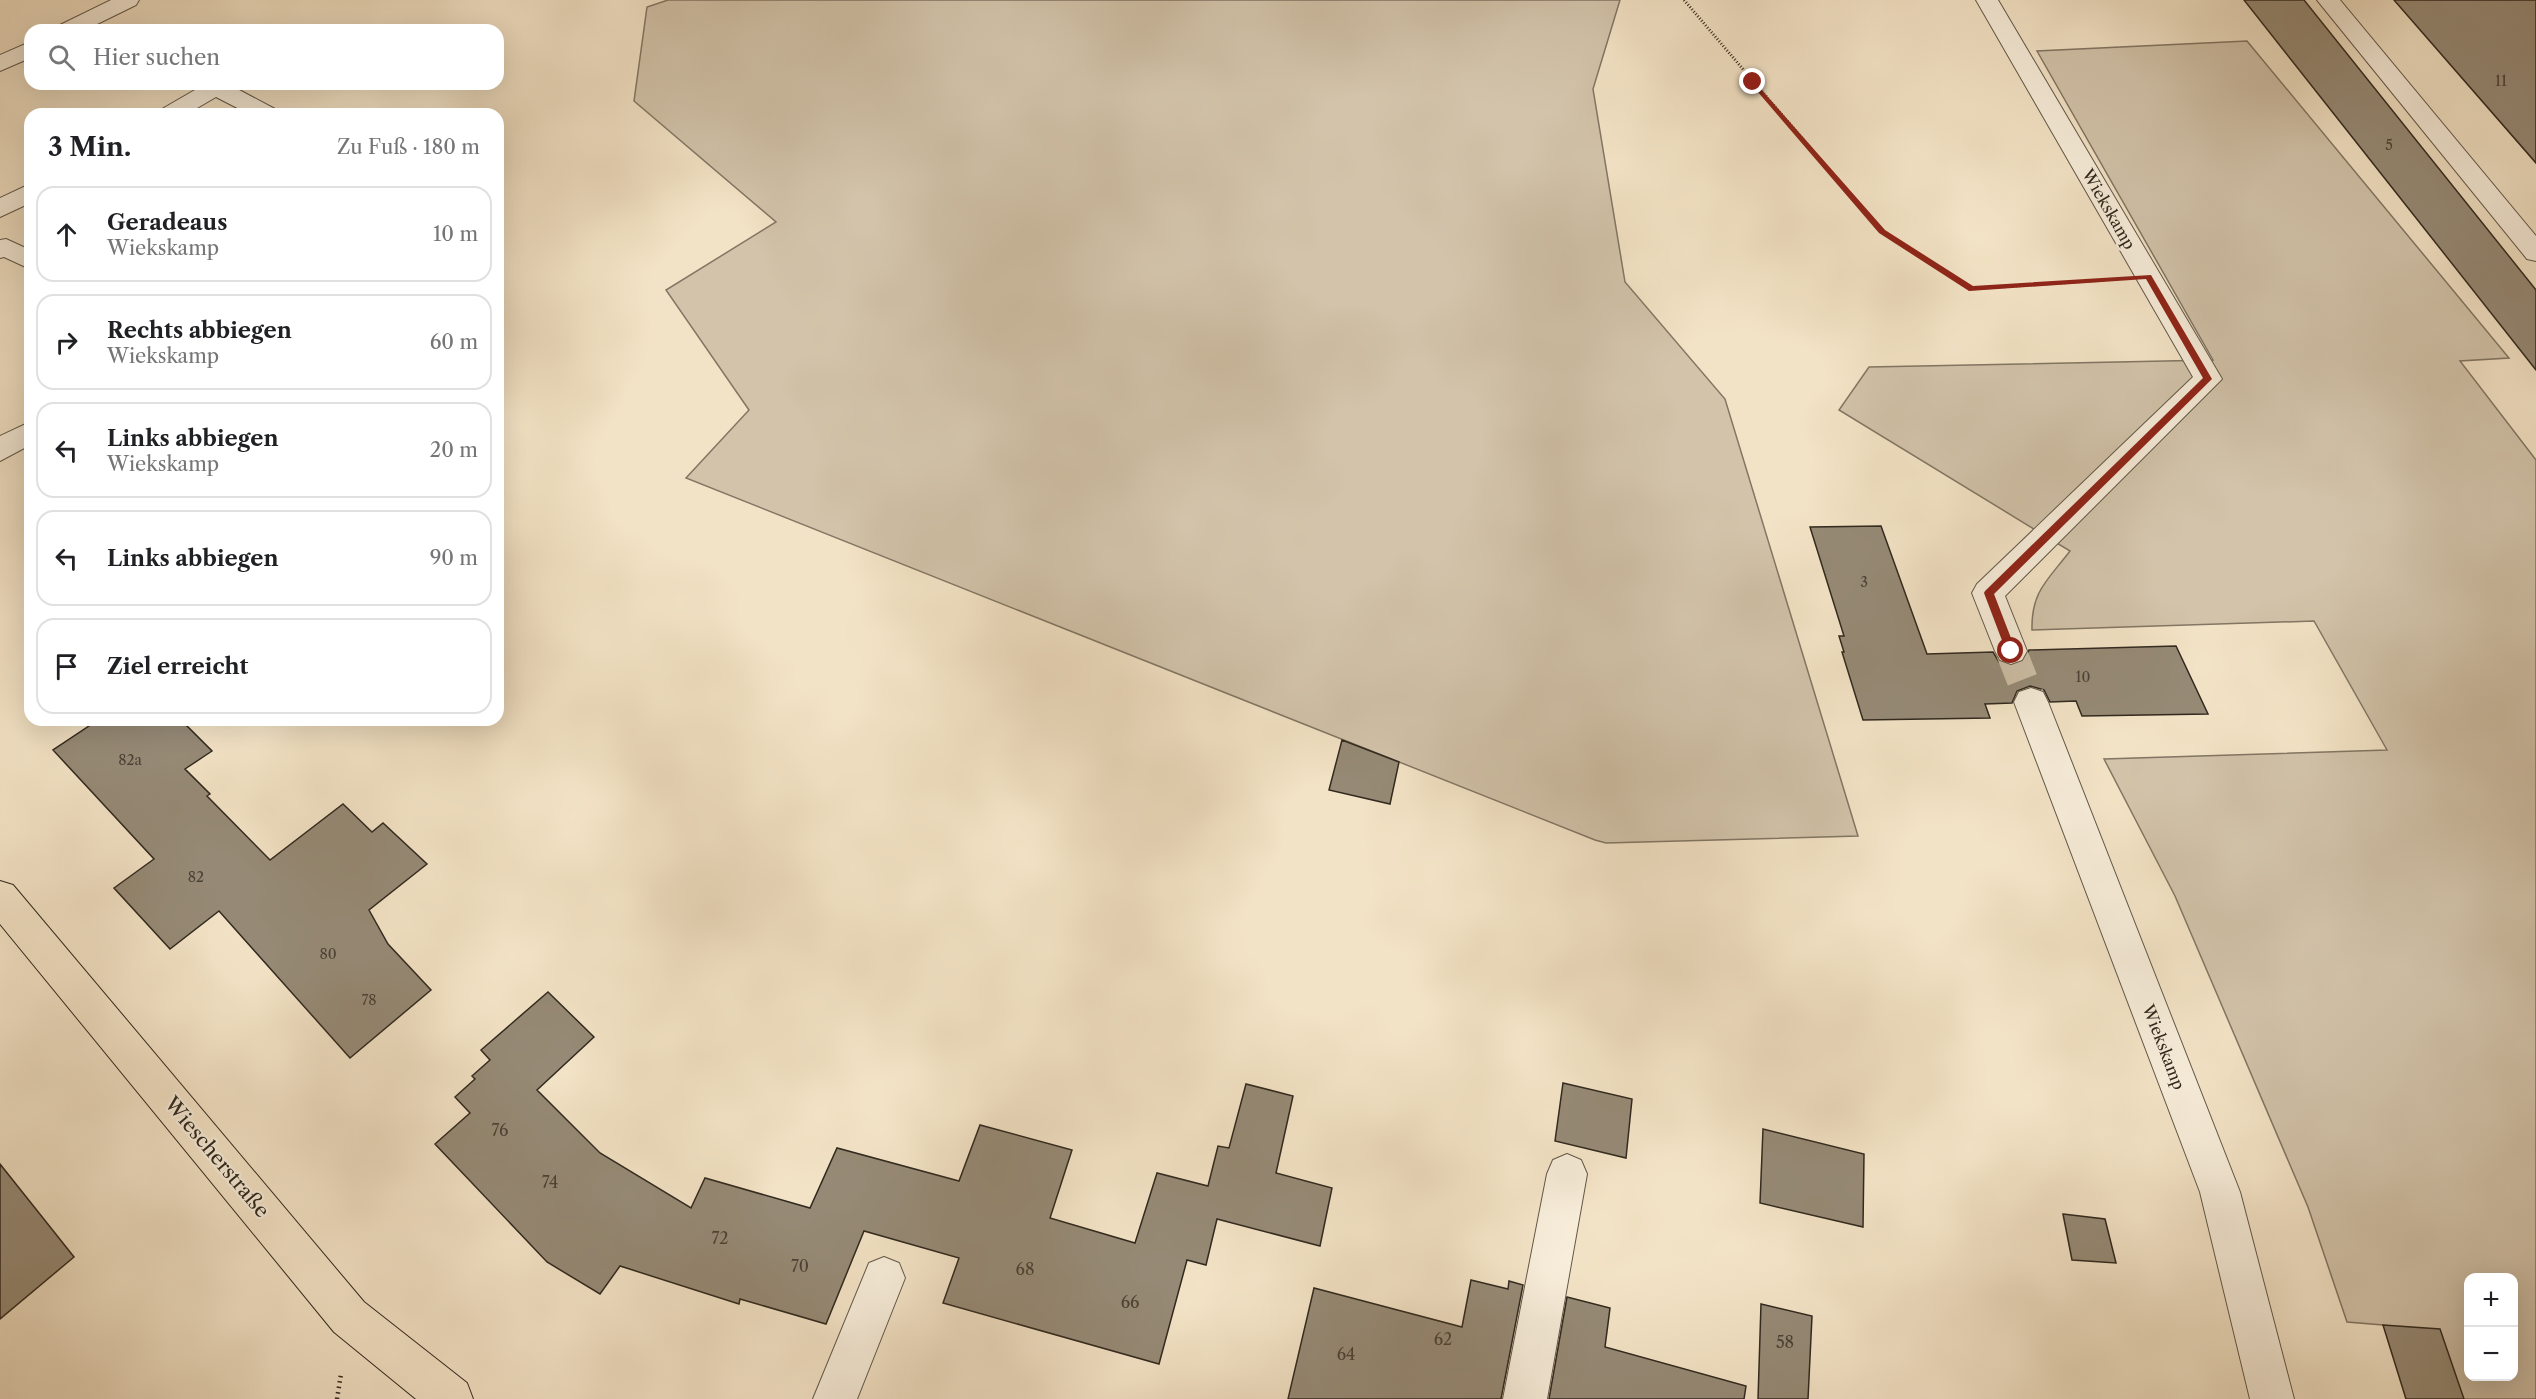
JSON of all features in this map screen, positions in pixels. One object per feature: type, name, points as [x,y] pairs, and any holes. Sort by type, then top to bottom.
[{"type":"main road","name":"Wiescherstraße","points":[[0,897],[349,1317],[451,1399]]},
{"type":"street","points":[[81,24],[128,0]]},
{"type":"street","name":"Wiekskamp","points":[[1987,0],[2208,379],[1989,593],[2011,651]]},
{"type":"street","points":[[2328,0],[2536,253]]},
{"type":"street","points":[[89,20],[97,24]]},
{"type":"street","points":[[0,64],[24,52]]},
{"type":"street","points":[[179,108],[207,90]]},
{"type":"street","points":[[221,90],[255,108]]},
{"type":"street","points":[[0,209],[24,195]]},
{"type":"street","points":[[0,250],[6,247],[24,258]]},
{"type":"street","points":[[0,450],[24,436]]},
{"type":"street","name":"Wiekskamp","points":[[2031,702],[2220,1192],[2272,1399]]},
{"type":"street","points":[[1525,1399],[1567,1174]]},
{"type":"street","points":[[835,1399],[884,1278]]},
{"type":"path","points":[[1684,0],[1882,232],[1971,289],[2148,277]]},
{"type":"shaded area","points":[[668,0],[1620,0],[1593,89],[1625,282],[1725,399],[1858,836],[1606,843],[1595,840],[686,478],[749,410],[666,290],[776,222],[634,101],[647,7]]},
{"type":"shaded area","points":[[2247,41],[2509,358],[2460,361],[2536,460],[2536,1399],[2464,1399],[2383,1325],[2347,1322],[2308,1207],[2175,896],[2104,759],[2387,750],[2314,621],[2032,630],[2034,605],[2042,587],[2070,551],[1839,410],[1869,367],[2213,360],[2037,51]]},
{"type":"building","points":[[2244,0],[2304,0],[2536,290],[2536,370]]},
{"type":"building","points":[[2394,0],[2536,0],[2536,163]]},
{"type":"building","points":[[1881,526],[1927,654],[1993,652],[1999,662],[2012,666],[2024,661],[2029,650],[2176,646],[2208,714],[2082,716],[2076,701],[2050,702],[2044,690],[2030,686],[2017,691],[2012,703],[1985,704],[1990,718],[1863,720],[1842,652],[1844,652],[1839,636],[1844,636],[1810,527]]},
{"type":"building","points":[[89,726],[187,726],[212,751],[185,769],[210,794],[207,796],[270,860],[343,804],[372,832],[383,823],[427,864],[369,910],[388,944],[431,990],[350,1058],[219,911],[170,949],[114,888],[154,859],[53,750]]},
{"type":"building","points":[[1342,740],[1399,762],[1390,804],[1329,790]]},
{"type":"building","points":[[548,992],[594,1037],[537,1090],[600,1153],[691,1208],[705,1178],[810,1208],[837,1148],[959,1181],[980,1125],[1072,1150],[1050,1218],[1135,1243],[1157,1173],[1208,1186],[1218,1146],[1229,1148],[1246,1084],[1293,1096],[1276,1173],[1332,1188],[1320,1246],[1217,1219],[1206,1265],[1187,1260],[1159,1364],[943,1303],[959,1258],[864,1231],[826,1324],[740,1299],[739,1304],[620,1266],[600,1294],[547,1262],[435,1144],[470,1113],[455,1097],[475,1079],[472,1076],[490,1060],[481,1050]]},
{"type":"building","points":[[1563,1083],[1632,1099],[1626,1158],[1555,1141]]},
{"type":"building","points":[[1763,1129],[1864,1154],[1863,1227],[1760,1203]]},
{"type":"building","points":[[0,1164],[74,1257],[0,1319]]},
{"type":"building","points":[[2063,1214],[2105,1219],[2116,1263],[2072,1260]]},
{"type":"building","points":[[1471,1280],[1508,1289],[1509,1281],[1523,1285],[1501,1399],[1288,1399],[1314,1288],[1462,1327]]},
{"type":"building","points":[[1567,1297],[1610,1308],[1605,1347],[1746,1386],[1744,1399],[1549,1399]]},
{"type":"building","points":[[1761,1304],[1812,1316],[1808,1399],[1758,1399]]},
{"type":"building","points":[[2383,1325],[2440,1329],[2464,1399],[2406,1399]]},
{"type":"tunnel","points":[[2011,651],[2031,702]]},
{"type":"route","points":[[1753,82],[1882,232],[1971,289],[2148,277],[2208,379],[1989,593],[2011,651]]}]
